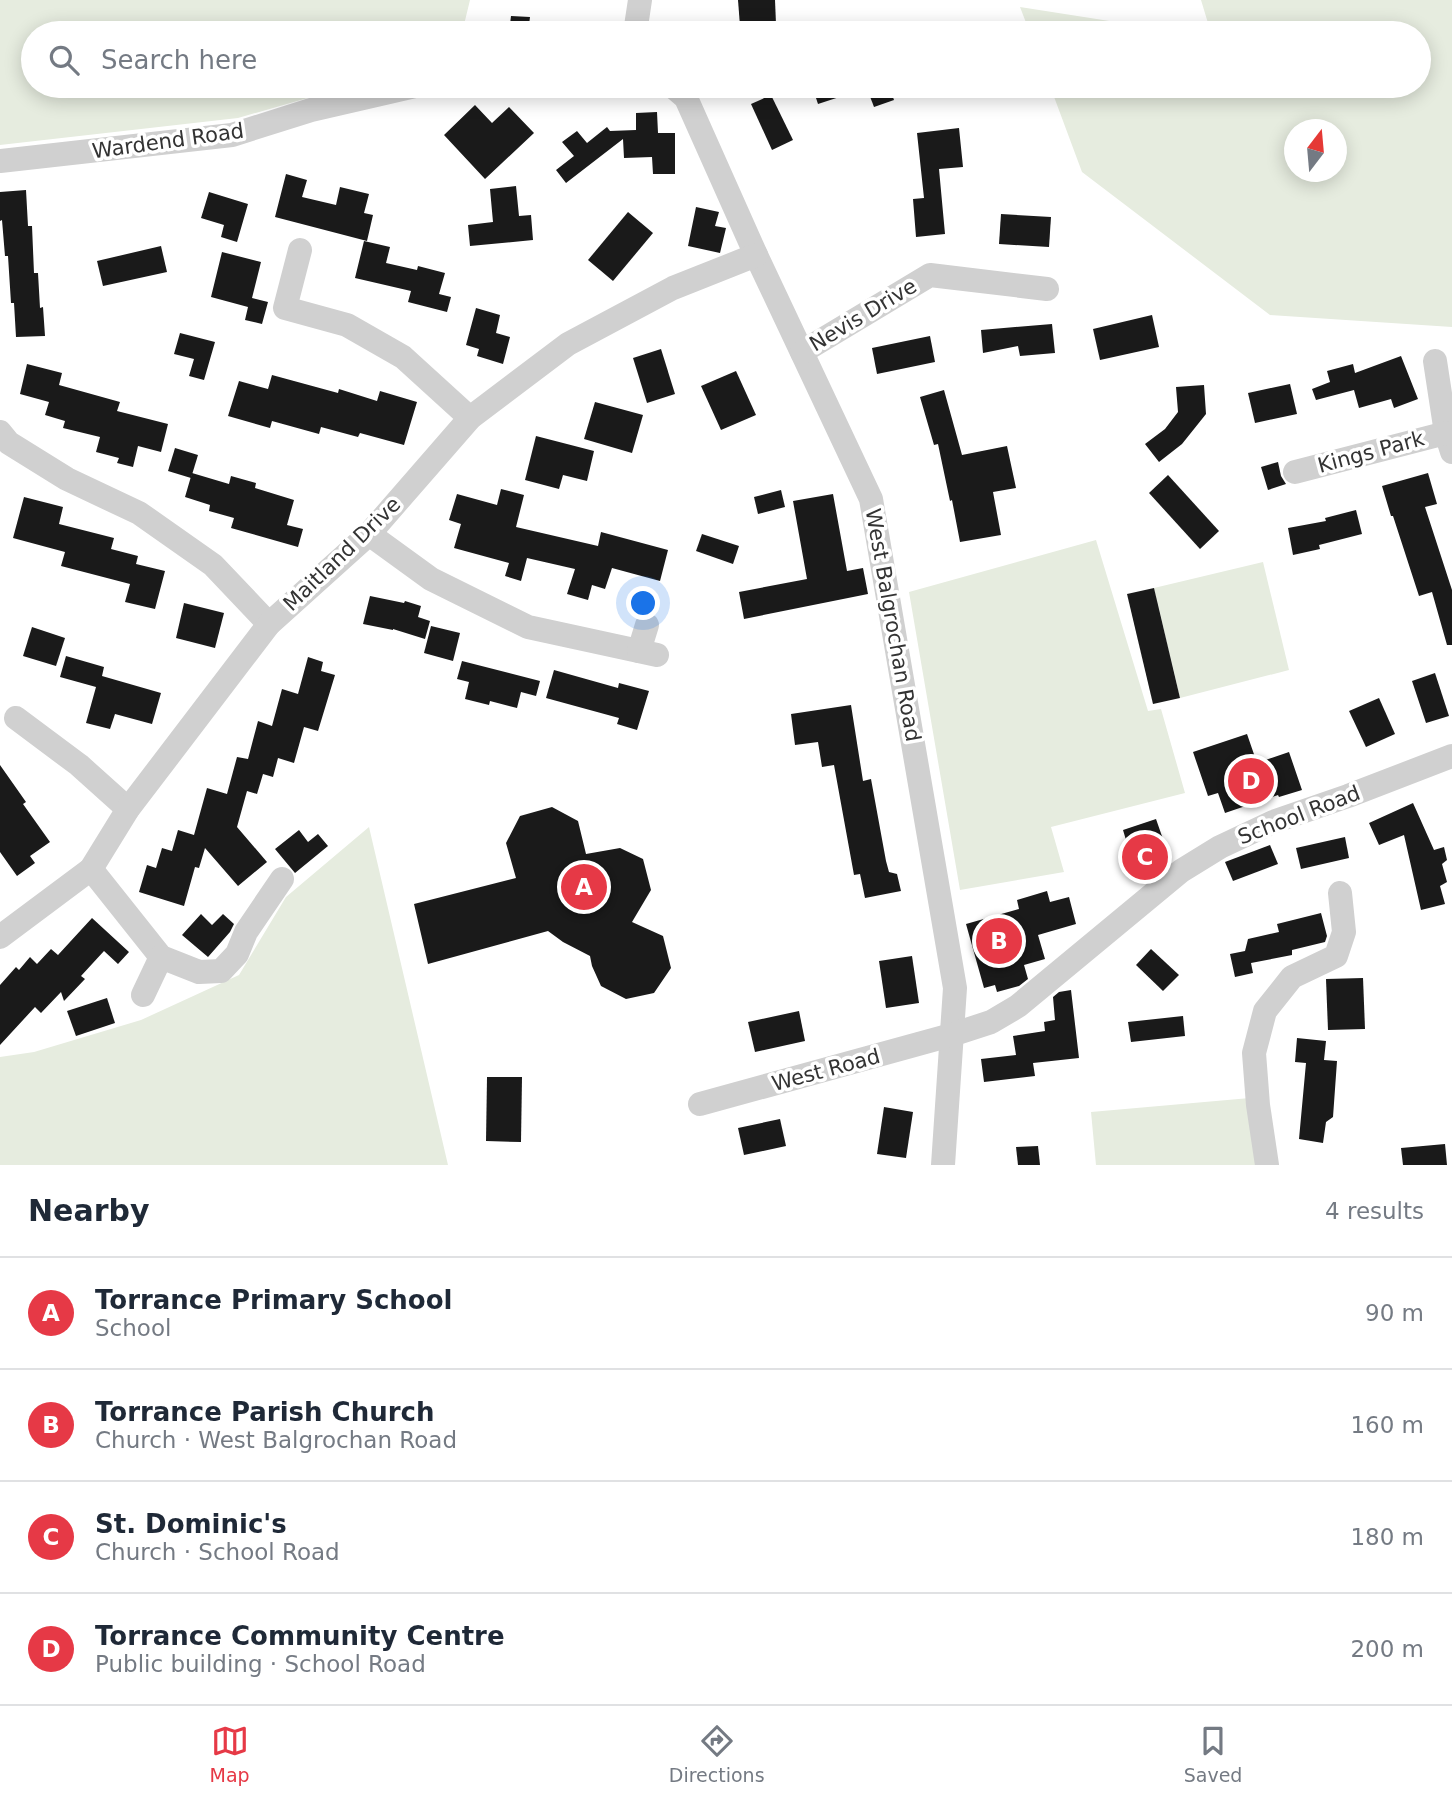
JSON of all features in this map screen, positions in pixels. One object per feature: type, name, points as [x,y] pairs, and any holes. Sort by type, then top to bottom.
[{"type":"street","points":[[637,21],[640,0]]},
{"type":"street","name":"Wardend Road","points":[[0,161],[232,135],[311,110],[363,98]]},
{"type":"street","name":"West Balgrochan Road","points":[[686,98],[756,255],[871,499],[955,988],[943,1165]]},
{"type":"street","points":[[300,250],[285,308],[347,325],[404,357],[470,418]]},
{"type":"street","name":"Maitland Drive","points":[[3,929],[91,869],[128,809],[269,624],[369,534],[470,418],[568,344],[673,288],[756,255]]},
{"type":"street","name":"Nevis Drive","points":[[802,352],[930,275],[1047,289]]},
{"type":"street","name":"Kings Park","points":[[1295,472],[1449,442],[1436,361]]},
{"type":"street","points":[[0,432],[9,443],[67,479],[139,513],[213,565],[269,624]]},
{"type":"street","points":[[369,534],[431,579],[528,627],[648,653],[648,625]]},
{"type":"street","points":[[16,718],[79,765],[128,809]]},
{"type":"street","name":"School Road","points":[[951,1035],[991,1022],[1018,1006],[1181,871],[1220,847],[1273,822],[1452,756]]},
{"type":"street","points":[[91,869],[161,957],[199,972],[221,971],[237,954],[246,932],[282,879]]},
{"type":"street","points":[[1268,1165],[1258,1105],[1254,1053],[1265,1011],[1292,977],[1336,956],[1344,932],[1340,893]]},
{"type":"street","points":[[143,995],[161,957]]},
{"type":"street","name":"West Road","points":[[700,1104],[951,1035]]},
{"type":"shaded area","points":[[0,0],[470,0],[465,21],[21,21],[21,98],[307,98],[238,118],[0,145]]},
{"type":"shaded area","points":[[1201,0],[1452,0],[1452,327],[1270,315],[1082,172],[1054,98],[1431,98],[1431,21],[1207,21]]},
{"type":"shaded area","points":[[1020,7],[1109,21],[1025,21]]},
{"type":"shaded area","points":[[1096,540],[1148,711],[1161,709],[1185,793],[1051,827],[1064,872],[960,890],[909,592]]},
{"type":"shaded area","points":[[1263,562],[1289,670],[1180,698],[1154,588]]},
{"type":"shaded area","points":[[369,827],[448,1165],[0,1165],[0,1057],[34,1052],[141,1020],[239,975],[286,897]]},
{"type":"shaded area","points":[[1250,1098],[1256,1165],[1096,1165],[1091,1112]]},
{"type":"building","points":[[738,0],[775,0],[776,21],[740,21]]},
{"type":"building","points":[[511,16],[530,17],[530,21],[510,21]]},
{"type":"building","points":[[764,98],[772,98],[793,140],[772,150],[751,104]]},
{"type":"building","points":[[816,98],[836,98],[818,104]]},
{"type":"building","points":[[871,98],[893,98],[894,100],[874,107]]},
{"type":"building","points":[[475,105],[492,123],[509,107],[534,133],[485,179],[444,135]]},
{"type":"building","points":[[657,112],[658,133],[675,133],[675,174],[653,174],[652,157],[624,158],[623,139],[566,183],[556,170],[574,156],[562,142],[577,131],[587,143],[607,127],[610,131],[636,130],[636,113]]},
{"type":"building","points":[[959,128],[963,167],[939,169],[945,234],[916,237],[913,199],[924,198],[917,133]]},
{"type":"building","points":[[286,174],[307,180],[302,197],[336,205],[340,187],[369,194],[364,213],[373,215],[367,241],[275,217]]},
{"type":"building","points":[[516,186],[519,216],[531,215],[533,240],[470,246],[468,225],[493,222],[490,189]]},
{"type":"building","points":[[26,190],[28,226],[32,226],[34,273],[38,273],[45,336],[16,337],[8,256],[5,256],[2,220],[0,221],[0,192]]},
{"type":"building","points":[[209,192],[248,204],[237,242],[221,237],[224,225],[201,218]]},
{"type":"building","points":[[696,207],[719,212],[715,226],[726,228],[720,253],[688,246]]},
{"type":"building","points":[[628,212],[653,233],[613,281],[588,260]]},
{"type":"building","points":[[1001,214],[1051,217],[1049,247],[999,244]]},
{"type":"building","points":[[364,241],[390,247],[386,263],[417,270],[418,266],[445,273],[439,294],[451,297],[447,312],[408,302],[411,291],[355,278]]},
{"type":"building","points":[[161,246],[167,272],[103,286],[97,261]]},
{"type":"building","points":[[222,252],[261,262],[252,298],[268,302],[262,324],[245,320],[248,307],[211,297]]},
{"type":"building","points":[[476,308],[500,315],[496,333],[510,337],[503,364],[477,356],[479,349],[466,345]]},
{"type":"building","points":[[1152,315],[1159,347],[1100,360],[1093,329]]},
{"type":"building","points":[[1052,324],[1055,353],[1020,356],[1018,346],[983,353],[981,330]]},
{"type":"building","points":[[180,333],[215,342],[204,380],[189,376],[194,359],[174,354]]},
{"type":"building","points":[[930,336],[935,362],[877,374],[872,348]]},
{"type":"building","points":[[661,349],[675,394],[647,403],[633,358]]},
{"type":"building","points":[[1401,356],[1418,399],[1394,408],[1391,399],[1359,408],[1354,390],[1316,400],[1312,389],[1330,382],[1327,371],[1353,364],[1355,373]]},
{"type":"building","points":[[27,364],[62,373],[59,385],[120,402],[117,411],[168,424],[161,452],[138,446],[133,467],[117,463],[119,458],[96,452],[100,437],[63,428],[65,421],[45,415],[49,402],[20,394]]},
{"type":"building","points":[[736,371],[756,415],[721,430],[701,386]]},
{"type":"building","points":[[272,375],[338,393],[339,389],[377,401],[380,391],[417,402],[404,445],[360,433],[358,437],[321,427],[319,434],[272,421],[270,428],[228,416],[239,381],[268,389]]},
{"type":"building","points":[[1290,384],[1297,414],[1255,423],[1248,393]]},
{"type":"building","points":[[1204,385],[1206,414],[1182,444],[1159,462],[1145,444],[1165,429],[1178,412],[1176,387]]},
{"type":"building","points":[[944,390],[962,455],[1007,446],[1016,488],[993,492],[1001,535],[960,542],[938,444],[934,445],[920,397]]},
{"type":"building","points":[[595,402],[643,415],[632,453],[584,439]]},
{"type":"building","points":[[536,436],[594,451],[587,481],[563,475],[559,489],[525,480]]},
{"type":"building","points":[[175,448],[198,455],[191,478],[168,471]]},
{"type":"building","points":[[1278,462],[1286,484],[1268,490],[1261,467]]},
{"type":"building","points":[[192,473],[229,484],[231,476],[256,483],[255,488],[294,500],[287,525],[303,529],[298,547],[231,528],[234,518],[209,511],[210,505],[185,497]]},
{"type":"building","points":[[1428,473],[1437,504],[1425,507],[1452,590],[1452,645],[1447,645],[1432,592],[1419,596],[1382,486]]},
{"type":"building","points":[[1168,475],[1219,531],[1200,549],[1149,493]]},
{"type":"building","points":[[501,489],[524,495],[516,527],[598,546],[601,532],[668,550],[660,581],[612,568],[605,589],[592,585],[588,600],[567,594],[575,569],[527,558],[521,581],[505,576],[509,563],[454,548],[461,524],[449,520],[457,494],[497,505]]},
{"type":"building","points":[[781,490],[785,507],[758,514],[754,497]]},
{"type":"building","points":[[833,494],[847,571],[863,568],[868,594],[744,619],[739,592],[807,579],[793,501]]},
{"type":"building","points":[[24,497],[63,507],[59,524],[114,538],[111,549],[138,556],[136,564],[165,571],[155,609],[125,602],[130,584],[61,566],[65,552],[13,538]]},
{"type":"building","points":[[1356,510],[1362,534],[1319,545],[1320,549],[1293,555],[1288,528],[1326,521],[1325,518]]},
{"type":"building","points":[[702,534],[739,546],[733,564],[696,551]]},
{"type":"building","points":[[1154,588],[1180,698],[1153,704],[1127,594]]},
{"type":"building","points":[[370,596],[421,606],[418,617],[430,621],[425,639],[393,629],[363,624]]},
{"type":"building","points":[[184,603],[224,613],[215,648],[176,638]]},
{"type":"building","points":[[431,626],[460,633],[453,661],[424,653]]},
{"type":"building","points":[[32,627],[65,638],[56,666],[23,656]]},
{"type":"building","points":[[66,656],[104,667],[102,676],[161,693],[152,724],[115,714],[110,729],[86,723],[96,687],[60,677]]},
{"type":"building","points":[[308,657],[323,662],[321,671],[335,675],[318,731],[304,727],[294,763],[278,758],[273,777],[263,774],[257,794],[247,791],[237,827],[267,862],[238,886],[205,848],[199,868],[195,867],[184,906],[139,892],[147,865],[156,868],[162,848],[172,851],[178,830],[194,835],[207,788],[227,794],[237,757],[248,759],[258,721],[272,726],[282,689],[298,694]]},
{"type":"building","points":[[462,661],[540,681],[536,696],[521,692],[517,708],[490,701],[489,705],[465,699],[469,682],[457,679]]},
{"type":"building","points":[[554,670],[618,688],[619,683],[649,691],[637,730],[617,724],[619,718],[546,698]]},
{"type":"building","points":[[1435,673],[1449,716],[1426,723],[1412,681]]},
{"type":"building","points":[[1379,698],[1395,734],[1366,747],[1349,711]]},
{"type":"building","points":[[851,705],[863,781],[871,779],[886,861],[889,872],[897,874],[901,891],[865,898],[860,874],[854,875],[834,765],[822,767],[818,742],[795,745],[791,714]]},
{"type":"building","points":[[1247,734],[1257,763],[1289,752],[1302,790],[1225,813],[1218,793],[1208,796],[1193,752]]},
{"type":"building","points":[[0,765],[50,842],[30,856],[35,863],[17,876],[0,852]]},
{"type":"building","points":[[1413,803],[1434,850],[1444,847],[1447,860],[1442,864],[1447,882],[1440,886],[1445,904],[1421,910],[1404,835],[1379,845],[1369,823]]},
{"type":"building","points":[[552,807],[578,821],[586,854],[620,848],[643,859],[651,890],[632,922],[663,936],[671,968],[654,993],[626,999],[601,986],[590,956],[548,931],[428,964],[414,904],[516,878],[506,843],[520,816]]},
{"type":"building","points":[[1156,819],[1164,842],[1156,845],[1163,867],[1137,877],[1123,830]]},
{"type":"building","points":[[299,830],[308,842],[318,834],[328,846],[295,873],[275,849]]},
{"type":"building","points":[[1345,837],[1349,858],[1301,869],[1296,848]]},
{"type":"building","points":[[1270,845],[1278,864],[1233,881],[1225,862]]},
{"type":"building","points":[[1047,891],[1050,902],[1069,897],[1076,924],[1038,935],[1045,959],[1024,965],[1028,979],[1019,986],[997,992],[995,985],[984,988],[966,924],[1019,909],[1017,900]]},
{"type":"building","points":[[1321,913],[1327,936],[1325,942],[1292,950],[1292,955],[1251,963],[1253,973],[1235,977],[1230,954],[1245,951],[1248,939],[1279,932],[1277,924]]},
{"type":"building","points":[[201,914],[212,925],[223,914],[234,924],[208,957],[182,935]]},
{"type":"building","points":[[92,918],[129,952],[118,964],[104,951],[81,976],[85,979],[64,1001],[61,992],[41,1013],[35,1007],[0,1045],[0,985],[16,967],[19,970],[30,957],[37,964],[51,949],[58,955]]},
{"type":"building","points":[[1151,949],[1179,975],[1163,991],[1136,965]]},
{"type":"building","points":[[912,956],[919,1003],[886,1008],[879,961]]},
{"type":"building","points":[[1363,978],[1365,1029],[1328,1030],[1326,979]]},
{"type":"building","points":[[1071,990],[1079,1058],[1033,1063],[1035,1076],[984,1082],[981,1059],[1016,1055],[1013,1036],[1045,1031],[1044,1022],[1055,1020],[1053,997],[1059,992]]},
{"type":"building","points":[[107,998],[115,1023],[76,1036],[67,1011]]},
{"type":"building","points":[[799,1011],[805,1041],[755,1052],[748,1022]]},
{"type":"building","points":[[1183,1016],[1185,1036],[1131,1042],[1128,1022]]},
{"type":"building","points":[[1297,1038],[1326,1041],[1324,1060],[1337,1061],[1333,1117],[1326,1122],[1323,1143],[1299,1139],[1306,1063],[1295,1062]]},
{"type":"building","points":[[487,1077],[522,1077],[521,1142],[486,1141]]},
{"type":"building","points":[[884,1107],[913,1112],[906,1158],[877,1154]]},
{"type":"building","points":[[780,1119],[786,1146],[744,1155],[738,1128]]},
{"type":"building","points":[[1445,1144],[1447,1165],[1403,1165],[1401,1148]]},
{"type":"building","points":[[1038,1146],[1040,1165],[1018,1165],[1016,1147]]},
{"type":"place","name":"Torrance Community Centre","points":[[1251,781]]},
{"type":"place","name":"St. Dominic's","points":[[1145,857]]},
{"type":"place","name":"Torrance Primary School","points":[[584,887]]},
{"type":"place","name":"Torrance Parish Church","points":[[999,941]]}]
